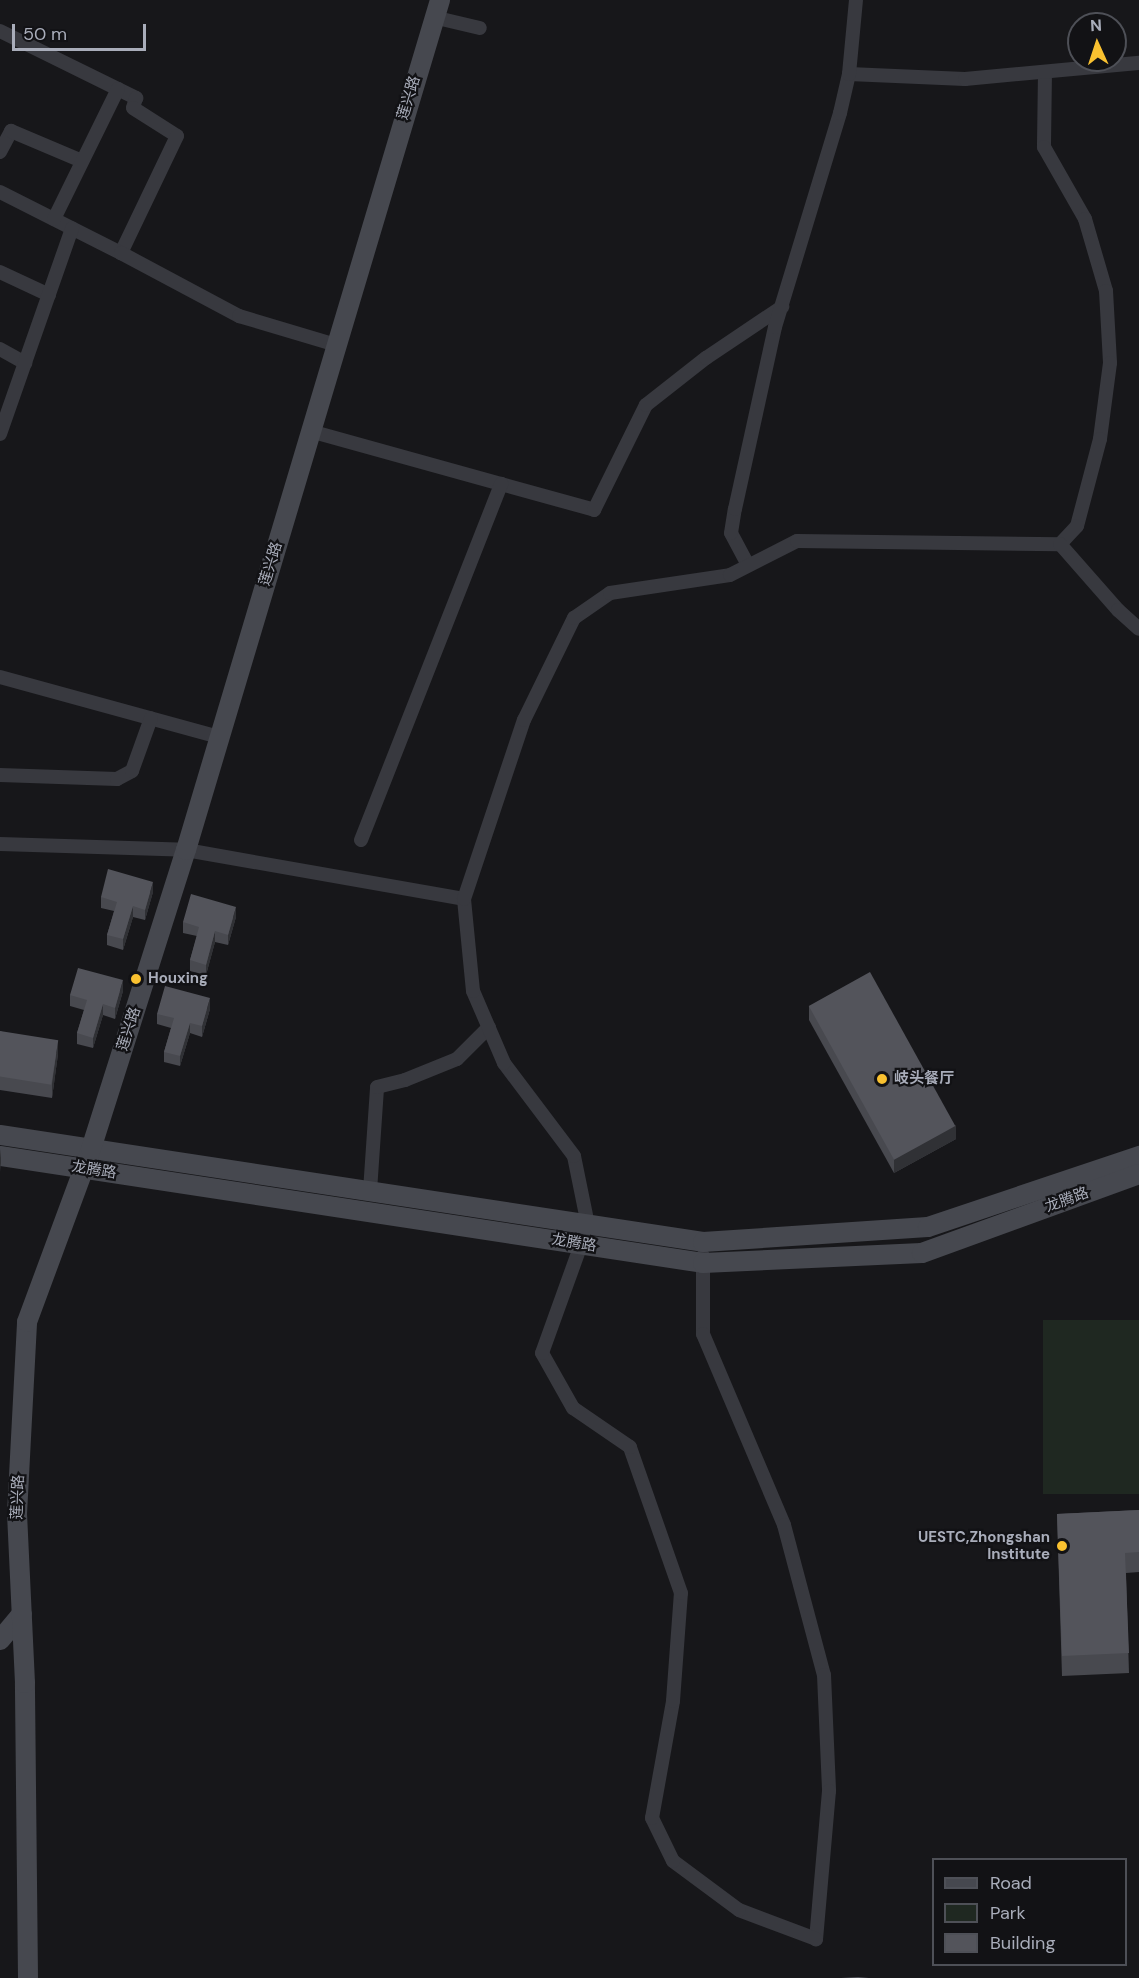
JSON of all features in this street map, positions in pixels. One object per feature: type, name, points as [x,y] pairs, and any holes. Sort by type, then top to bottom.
[{"type":"street","points":[[748,565],[731,533],[732,525],[782,307],[849,74],[856,0]]},
{"type":"street","points":[[436,9],[480,28]]},
{"type":"street","name":"莲兴路","points":[[28,1978],[29,1873],[22,1614],[16,1514],[27,1322],[91,1149],[186,850],[436,9]]},
{"type":"street","points":[[0,31],[136,98],[133,108],[177,136],[121,253]]},
{"type":"street","points":[[849,74],[965,79],[1139,63]]},
{"type":"street","points":[[703,1242],[703,1334],[784,1525],[824,1674],[829,1791],[816,1940],[738,1910],[673,1861],[652,1818],[674,1701],[681,1593],[630,1447],[573,1408],[542,1353],[588,1225],[574,1156],[504,1063],[474,991],[464,899],[524,720],[574,618],[610,593],[730,575],[797,541],[1060,544],[1077,526],[1100,439],[1110,363],[1106,291],[1085,219],[1044,147],[1046,72]]},
{"type":"street","points":[[54,219],[118,89]]},
{"type":"street","points":[[0,152],[11,131],[82,161]]},
{"type":"street","points":[[0,192],[239,316],[336,345]]},
{"type":"street","points":[[0,434],[3,417],[25,363],[72,228]]},
{"type":"street","points":[[0,272],[49,295]]},
{"type":"street","points":[[310,432],[594,510],[646,405],[706,358],[782,307]]},
{"type":"street","points":[[0,348],[25,363]]},
{"type":"street","points":[[361,840],[501,484]]},
{"type":"street","points":[[1060,544],[1118,610],[1139,629]]},
{"type":"street","points":[[0,677],[219,737]]},
{"type":"street","points":[[0,776],[117,779],[132,771],[151,718]]},
{"type":"street","points":[[0,844],[186,850],[464,899]]},
{"type":"street","points":[[370,1191],[376,1087],[405,1080],[457,1059],[489,1027]]},
{"type":"street","name":"龙腾路","points":[[0,1135],[703,1242],[928,1227],[1139,1156]]},
{"type":"street","name":"龙腾路","points":[[0,1156],[703,1263],[922,1253],[1139,1174]]},
{"type":"street","points":[[0,1640],[22,1614]]},
{"type":"green space","points":[[1043,1320],[1139,1320],[1139,1494],[1043,1494]]},
{"type":"building","points":[[108,869],[153,882],[145,910],[133,906],[123,939],[107,935],[117,902],[101,897]]},
{"type":"building","points":[[191,894],[236,907],[228,935],[215,931],[206,965],[190,960],[199,927],[183,922]]},
{"type":"building","points":[[78,968],[123,980],[115,1008],[103,1004],[93,1038],[77,1033],[87,1000],[70,995]]},
{"type":"building","name":"岐头餐厅","points":[[870,972],[955,1126],[894,1160],[809,1006]]},
{"type":"building","points":[[165,986],[210,998],[202,1026],[190,1023],[180,1056],[164,1052],[174,1018],[157,1014]]},
{"type":"building","points":[[0,1031],[58,1040],[51,1085],[0,1077]]},
{"type":"building","points":[[1139,1510],[1139,1552],[1125,1553],[1129,1653],[1062,1656],[1057,1514]]},
{"type":"place","name":"Houxing","points":[[136,979]]},
{"type":"place","name":"岐头餐厅","points":[[882,1079]]},
{"type":"place","name":"UESTC,Zhongshan Institute","points":[[1062,1546]]}]
